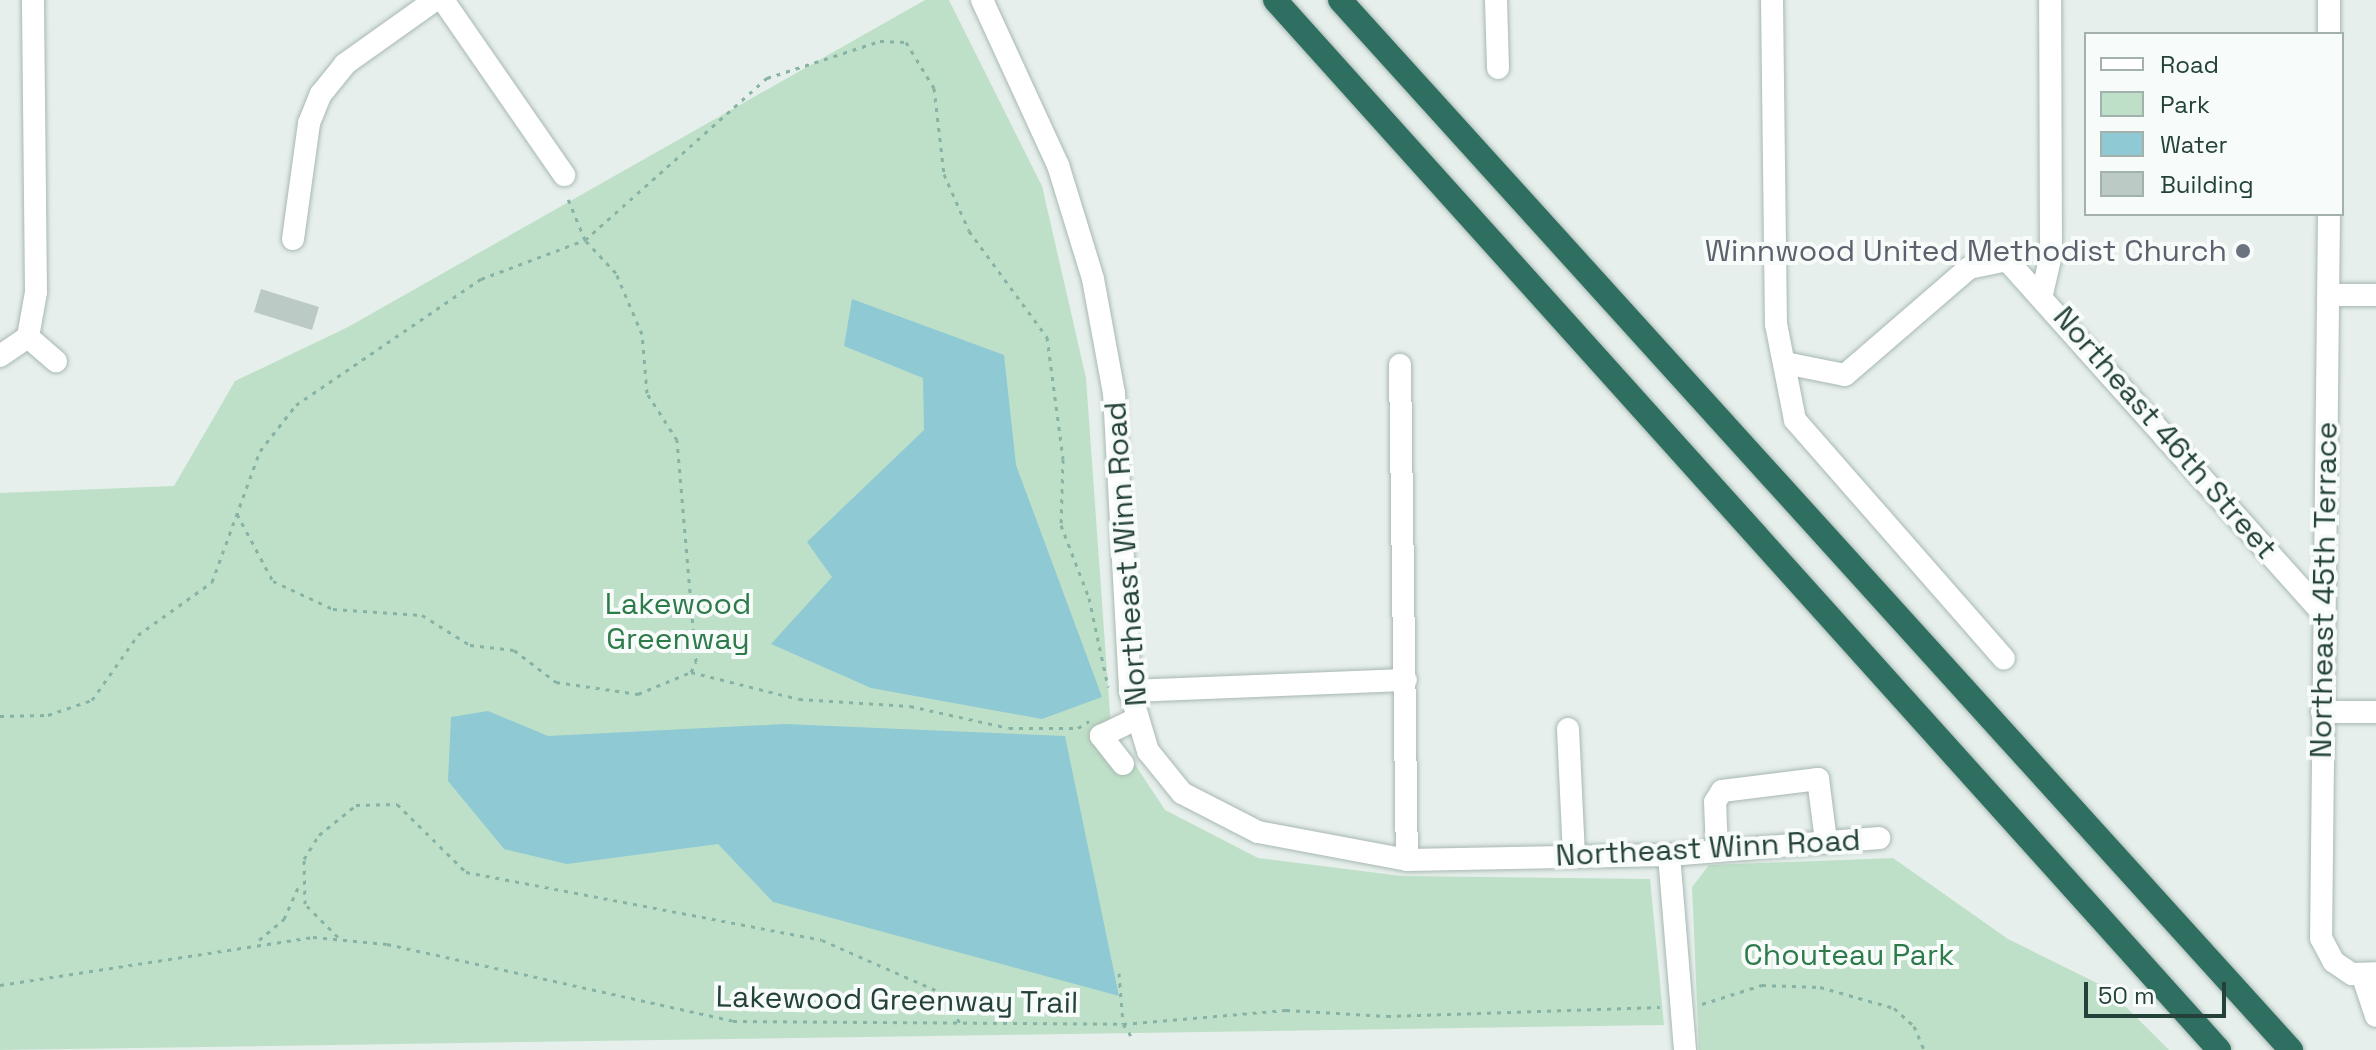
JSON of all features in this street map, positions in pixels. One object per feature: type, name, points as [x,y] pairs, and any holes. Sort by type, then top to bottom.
[{"type":"highway","points":[[1275,0],[2219,1050]]},
{"type":"highway","points":[[1340,0],[2291,1050]]},
{"type":"street","points":[[0,356],[28,337],[36,292],[33,0]]},
{"type":"street","points":[[293,239],[309,123],[321,94],[345,64],[435,0]]},
{"type":"street","points":[[443,0],[564,175]]},
{"type":"street","name":"Northeast Winn Road","points":[[982,0],[1058,165],[1093,279],[1114,393],[1121,697],[1138,718],[1148,751],[1182,793],[1258,832],[1407,860],[1669,855],[1879,838]]},
{"type":"street","points":[[1496,0],[1498,68]]},
{"type":"street","points":[[1772,0],[1773,245],[1785,363],[1795,420],[2004,659]]},
{"type":"street","name":"Northeast 46th Street","points":[[2050,0],[2051,256],[2042,294],[2323,613]]},
{"type":"street","points":[[2329,0],[2329,32]]},
{"type":"street","name":"Northeast 45th Terrace","points":[[2329,216],[2321,938],[2334,962],[2369,974]]},
{"type":"street","points":[[1785,363],[1806,373],[1845,375],[1981,262],[2007,260],[2042,294]]},
{"type":"street","points":[[2329,295],[2376,295]]},
{"type":"street","points":[[28,337],[56,361]]},
{"type":"street","points":[[1400,365],[1407,860]]},
{"type":"street","points":[[1121,697],[1406,680]]},
{"type":"street","points":[[2322,712],[2376,712]]},
{"type":"street","points":[[1123,764],[1101,736],[1138,718]]},
{"type":"street","points":[[1568,729],[1574,857]]},
{"type":"street","points":[[1717,851],[1715,802],[1722,791],[1818,779],[1826,841]]},
{"type":"street","points":[[1669,855],[1679,1049]]},
{"type":"street","points":[[2369,974],[2376,1016]]},
{"type":"path","points":[[0,716],[48,715],[92,700],[138,635],[212,582],[260,451],[296,405],[469,286],[585,240],[767,78],[818,56],[906,42],[934,88],[944,174],[969,231],[1047,337],[1063,459],[1061,525],[1121,697]]},
{"type":"path","points":[[564,175],[585,240],[616,273],[642,334],[647,393],[677,440],[696,662],[691,672]]},
{"type":"path","points":[[237,514],[273,581],[333,609],[422,615],[470,645],[514,650],[556,682],[638,694],[691,672],[842,706],[910,706],[1009,728],[1078,728],[1101,720]]},
{"type":"path","points":[[256,943],[284,919],[299,882],[304,859],[337,818],[356,805],[397,804],[466,872],[822,940],[942,993],[960,1023]]},
{"type":"path","points":[[299,882],[305,904],[339,938]]},
{"type":"path","name":"Lakewood Greenway Trail","points":[[0,985],[256,943],[339,938],[705,1017],[1123,1024],[1286,1010],[1387,1016],[1660,1007]]},
{"type":"path","points":[[1119,973],[1124,997],[1123,1024],[1131,1036]]},
{"type":"path","points":[[1694,1005],[1762,985],[1820,987],[1894,1008],[1914,1026],[1924,1050]]},
{"type":"green space","name":"Lakewood Greenway","points":[[925,0],[949,0],[1042,186],[1086,378],[1111,728],[1165,810],[1258,858],[1402,876],[1650,879],[1664,1025],[0,1050],[0,493],[174,486],[235,381],[348,327]]},
{"type":"green space","name":"Chouteau Park","points":[[1893,858],[2008,939],[2107,988],[2169,1050],[1699,1050],[1692,887],[1709,865]]},
{"type":"water","points":[[852,299],[1004,355],[1016,465],[1102,697],[1042,719],[871,688],[771,644],[832,577],[807,542],[924,430],[923,378],[844,346]]},
{"type":"water","points":[[488,711],[548,736],[785,724],[1065,736],[1119,996],[773,902],[718,844],[567,864],[504,849],[448,781],[451,717]]},
{"type":"building","points":[[261,289],[319,307],[312,330],[254,312]]},
{"type":"place","name":"Winnwood United Methodist Church","points":[[2243,251]]}]
